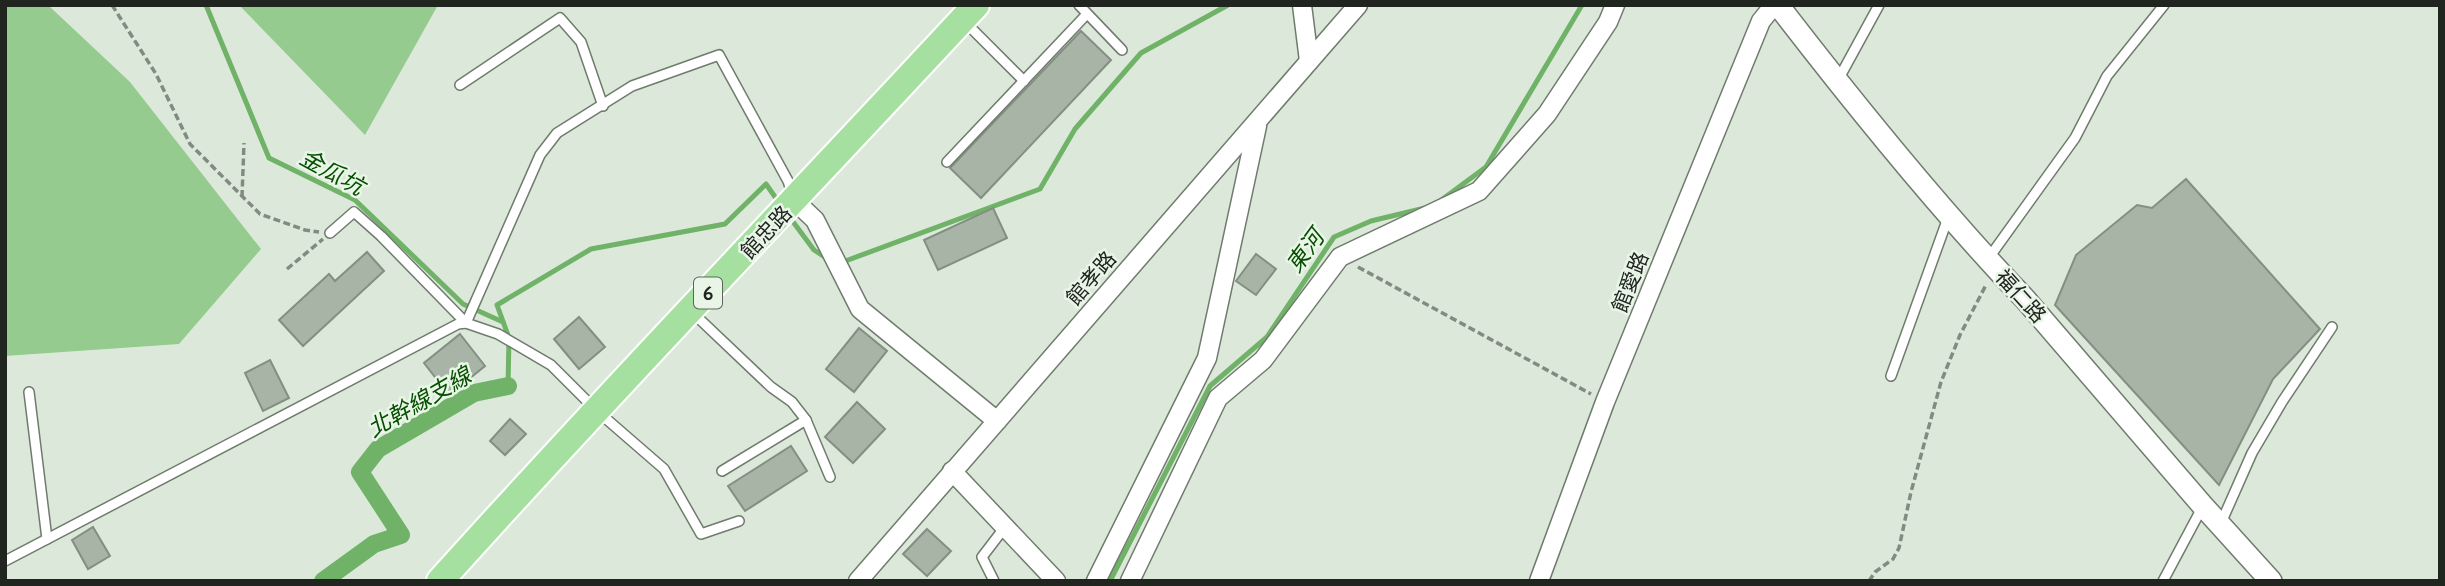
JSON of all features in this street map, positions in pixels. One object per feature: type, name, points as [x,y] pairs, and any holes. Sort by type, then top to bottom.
[{"type":"main road","name":"館忠路","points":[[440,581],[596,410],[969,13]]},
{"type":"street","points":[[1302,5],[1309,61]]},
{"type":"street","name":"館孝路","points":[[858,581],[1358,5]]},
{"type":"street","points":[[1130,581],[1218,398],[1263,360],[1340,257],[1479,191],[1547,114],[1608,22],[1615,5]]},
{"type":"street","name":"福仁路","points":[[1776,5],[1991,263],[2271,581]]},
{"type":"street","name":"館愛路","points":[[1539,581],[1605,402],[1761,21],[1776,5]]},
{"type":"street","points":[[1096,581],[1207,358],[1257,123]]},
{"type":"street","points":[[795,201],[815,220],[860,309],[997,421]]},
{"type":"street","points":[[952,471],[1056,581]]},
{"type":"lane","points":[[1079,5],[1122,50]]},
{"type":"lane","points":[[1838,82],[1879,5]]},
{"type":"lane","points":[[1991,263],[2075,138],[2107,76],[2164,5]]},
{"type":"lane","points":[[969,13],[1024,81]]},
{"type":"lane","points":[[947,162],[1087,14]]},
{"type":"lane","points":[[460,85],[560,18],[581,42],[603,106]]},
{"type":"lane","points":[[466,323],[540,155],[556,133],[632,86],[719,55],[788,181],[795,201]]},
{"type":"lane","points":[[330,233],[354,212],[466,323]]},
{"type":"lane","points":[[1891,376],[1949,213]]},
{"type":"lane","points":[[691,311],[771,387],[792,401],[806,420],[830,477]]},
{"type":"lane","points":[[5,561],[458,324],[466,323],[498,334],[551,365],[596,410],[664,469],[701,534],[739,521]]},
{"type":"lane","points":[[2220,525],[2252,453],[2332,327]]},
{"type":"lane","points":[[29,392],[47,540]]},
{"type":"lane","points":[[722,471],[806,420]]},
{"type":"lane","points":[[2163,581],[2203,506]]},
{"type":"lane","points":[[994,581],[982,557],[1005,527]]},
{"type":"path","points":[[112,5],[156,74],[190,144],[260,214],[305,230],[330,233]]},
{"type":"path","points":[[242,197],[244,143]]},
{"type":"path","points":[[287,269],[330,233]]},
{"type":"path","points":[[1340,257],[1605,402]]},
{"type":"path","points":[[1869,581],[1875,572],[1893,559],[1899,548],[1911,492],[1941,382],[1991,263]]},
{"type":"green space","points":[[5,5],[48,5],[130,82],[261,249],[179,344],[5,356]]},
{"type":"green space","points":[[239,5],[438,5],[365,135]]},
{"type":"building","points":[[1081,31],[1111,60],[981,198],[950,168]]},
{"type":"building","points":[[2186,179],[2320,329],[2273,379],[2219,485],[2055,305],[2076,255],[2137,205],[2152,208]]},
{"type":"building","points":[[993,208],[1007,238],[938,270],[924,240]]},
{"type":"building","points":[[367,252],[384,271],[303,346],[279,320],[329,274],[335,281]]},
{"type":"building","points":[[1256,254],[1276,269],[1256,295],[1236,281]]},
{"type":"building","points":[[579,317],[605,347],[579,369],[554,339]]},
{"type":"building","points":[[859,328],[887,351],[854,392],[826,369]]},
{"type":"building","points":[[460,334],[485,366],[449,395],[424,363]]},
{"type":"building","points":[[270,360],[289,398],[263,411],[245,373]]},
{"type":"building","points":[[857,402],[885,429],[853,463],[825,437]]},
{"type":"building","points":[[510,419],[526,434],[505,455],[490,441]]},
{"type":"building","points":[[791,446],[807,471],[745,511],[728,486]]},
{"type":"building","points":[[93,527],[110,556],[88,569],[72,540]]},
{"type":"building","points":[[927,529],[951,551],[927,576],[903,554]]},
{"type":"waterway","name":"金瓜坑","points":[[206,5],[269,158],[355,200],[463,304],[503,322]]},
{"type":"waterway","points":[[840,263],[1040,189],[1075,129],[1141,53],[1228,5]]},
{"type":"waterway","name":"東河","points":[[1440,201],[1486,167],[1582,5]]},
{"type":"waterway","points":[[508,386],[509,338],[497,305],[591,249],[725,224],[766,184],[780,204]]},
{"type":"waterway","name":"東河","points":[[1110,581],[1210,386],[1267,337],[1334,237],[1371,221],[1425,208]]},
{"type":"waterway","points":[[788,215],[814,250],[828,259]]},
{"type":"waterway","name":"北幹線支線","points":[[323,581],[374,544],[401,535],[360,472],[378,449],[474,393],[508,386]]}]
